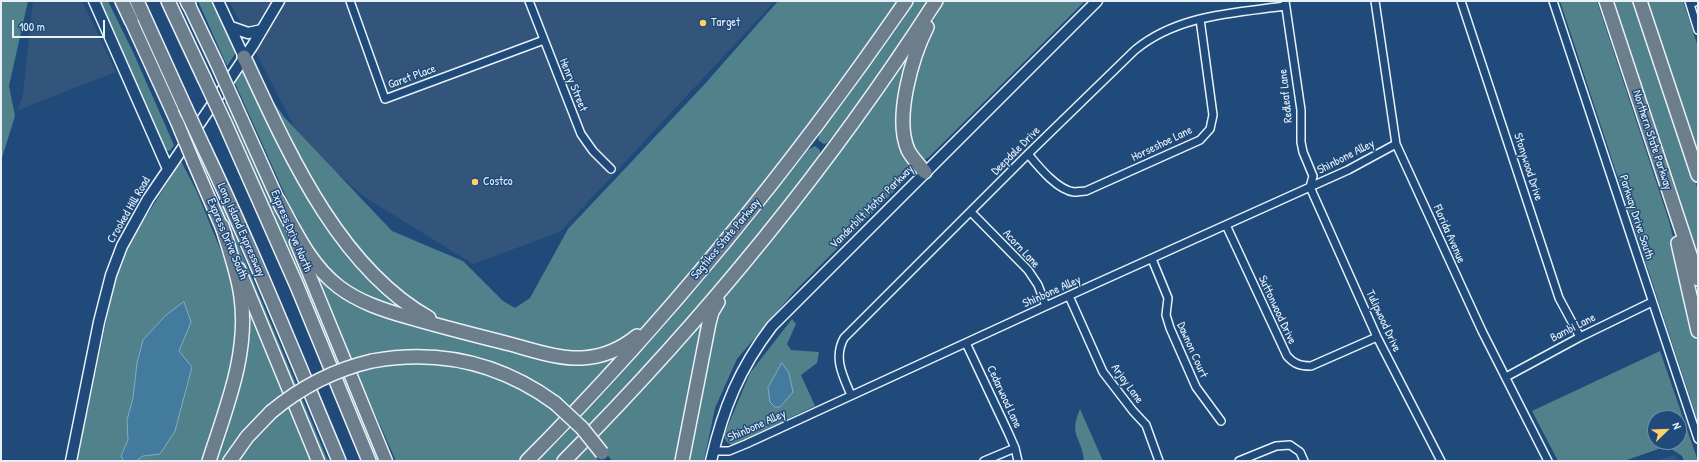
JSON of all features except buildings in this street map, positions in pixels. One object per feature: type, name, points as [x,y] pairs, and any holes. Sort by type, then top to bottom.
[{"type":"highway","points":[[121,1],[131,20]]},
{"type":"highway","name":"Long Island Expressway","points":[[137,1],[265,282],[339,461]]},
{"type":"highway","points":[[168,1],[224,121],[297,286],[369,461]]},
{"type":"highway","name":"Sagtikos State Parkway","points":[[527,461],[587,399],[663,315],[728,239],[791,159],[906,1]]},
{"type":"highway","points":[[564,461],[654,368],[718,295],[766,236],[867,103],[936,1]]},
{"type":"highway","points":[[925,172],[914,159],[906,145],[904,120],[906,98],[910,72],[916,50],[942,1]]},
{"type":"highway","name":"Northern State Parkway","points":[[1606,1],[1698,279]]},
{"type":"highway","points":[[1640,1],[1698,175]]},
{"type":"highway","name":"Express Drive North","points":[[188,2],[278,200],[386,461]]},
{"type":"highway","name":"Express Drive South","points":[[131,20],[222,226],[318,461]]},
{"type":"highway","points":[[244,57],[277,128],[302,173],[326,213],[358,259],[375,278],[403,302],[429,318],[456,331]]},
{"type":"highway","points":[[1653,142],[1698,331]]},
{"type":"highway","points":[[278,200],[311,257],[324,273],[339,287],[357,298],[386,310],[456,331],[558,355],[576,358],[590,357],[604,354],[624,346],[663,315]]},
{"type":"highway","points":[[209,461],[233,383],[241,350],[243,328],[242,306],[236,274],[222,226]]},
{"type":"highway","points":[[682,461],[707,330],[712,312],[719,301],[744,271],[766,236]]},
{"type":"highway","points":[[230,461],[247,437],[271,412],[296,392],[317,380],[338,371],[372,361],[403,356],[425,356],[470,362],[493,369],[534,388],[555,403],[582,428],[604,457]]},
{"type":"highway","points":[[200,461],[211,440],[233,383]]},
{"type":"main road","points":[[94,1],[168,169]]},
{"type":"main road","points":[[218,1],[244,57]]},
{"type":"main road","name":"Crooked Hill Road","points":[[71,461],[99,322],[113,270],[129,231],[168,169],[262,30],[279,1]]},
{"type":"main road","name":"Vanderbilt Motor Parkway","points":[[712,456],[722,417],[731,393],[746,364],[766,334],[787,310],[1097,1]]},
{"type":"main road","points":[[231,27],[248,33],[262,30]]},
{"type":"street","name":"Garet Place","points":[[350,1],[385,99],[544,40]]},
{"type":"street","name":"Henry Street","points":[[529,1],[581,134],[593,151],[611,169]]},
{"type":"street","name":"Florida Avenue","points":[[1375,1],[1396,144],[1482,332],[1548,461]]},
{"type":"street","name":"Stonywood Drive","points":[[1461,1],[1559,298],[1580,337]]},
{"type":"street","name":"Parkway Drive South","points":[[1553,1],[1698,439]]},
{"type":"street","points":[[1698,1],[1689,2],[1698,30]]},
{"type":"street","name":"Deepdale Drive","points":[[851,395],[840,369],[838,357],[840,346],[844,338],[1028,154],[1146,41],[1160,32],[1200,18],[1285,4]]},
{"type":"street","name":"Redleaf Lane","points":[[1285,4],[1301,110],[1300,142],[1313,176],[1310,187]]},
{"type":"street","name":"Horseshoe Lane","points":[[1028,154],[1050,178],[1062,187],[1072,192],[1086,191],[1200,140],[1210,129],[1213,115],[1200,18]]},
{"type":"street","name":"Shinbone Alley","points":[[712,456],[739,447],[1046,306],[1348,170],[1396,144]]},
{"type":"street","name":"Tulipwood Drive","points":[[1310,187],[1377,337],[1441,461]]},
{"type":"street","name":"Acorn Lane","points":[[971,212],[1028,270],[1038,285],[1046,306]]},
{"type":"street","name":"Suttonwood Drive","points":[[1226,225],[1287,356],[1292,362],[1301,366],[1311,366],[1377,337]]},
{"type":"street","name":"Dawnon Court","points":[[1152,259],[1168,298],[1166,315],[1170,328],[1196,387],[1220,421]]},
{"type":"street","name":"Arjay Lane","points":[[1069,296],[1104,372],[1133,411],[1146,425],[1159,461]]},
{"type":"street","name":"Bambi Lane","points":[[1506,377],[1580,337],[1652,302]]},
{"type":"street","name":"Cedarwood Lane","points":[[966,343],[1015,448],[1018,461]]},
{"type":"street","points":[[1239,461],[1276,446],[1290,445],[1300,452],[1304,461]]},
{"type":"street","points":[[984,461],[1015,448]]},
{"type":"shaded area","points":[[33,1],[82,1],[116,72],[18,110],[23,94]]},
{"type":"shaded area","points":[[229,1],[775,1],[560,232],[473,264],[363,196],[302,142]]},
{"type":"shaded area","points":[[184,302],[191,322],[179,351],[192,367],[175,431],[160,454],[143,456],[136,461],[124,461],[121,456],[128,440],[127,420],[133,398],[137,363],[143,340],[165,316]]},
{"type":"shaded area","points":[[782,363],[789,373],[793,392],[780,407],[775,407],[770,402],[768,388]]},
{"type":"shaded area","points":[[1675,455],[1677,461],[1656,461]]},
{"type":"green space","points":[[1,1],[28,1],[9,86],[15,116],[1,161]]},
{"type":"green space","points":[[98,1],[108,1],[133,52],[174,145],[170,151],[164,150],[161,146],[113,31]]},
{"type":"green space","points":[[198,1],[212,1],[234,47],[235,54],[227,66]]},
{"type":"green space","points":[[778,1],[898,1],[746,208],[643,327],[623,342],[604,352],[575,354],[452,325],[414,306],[373,271],[332,217],[292,149],[261,85],[285,118],[392,231],[463,261],[503,301],[515,308],[530,298],[568,229],[703,86]]},
{"type":"green space","points":[[911,1],[932,1],[872,89],[827,143],[824,144],[818,140],[819,135]]},
{"type":"green space","points":[[944,1],[1085,1],[929,157],[924,160],[919,160],[907,132],[907,103],[922,42]]},
{"type":"green space","points":[[1560,1],[1597,1],[1669,221],[1689,300],[1698,346],[1698,422]]},
{"type":"green space","points":[[1610,1],[1635,1],[1698,190],[1698,265]]},
{"type":"green space","points":[[1644,1],[1683,1],[1698,47],[1698,163]]},
{"type":"green space","points":[[920,32],[903,148],[914,171],[794,292],[737,359],[715,408],[704,461],[686,461],[714,318],[727,294],[803,200],[870,109]]},
{"type":"green space","points":[[244,71],[303,184],[407,310],[388,308],[339,283],[310,249],[298,224],[300,222],[291,208],[234,81]]},
{"type":"green space","points":[[226,100],[295,253],[380,461],[375,461],[225,102]]},
{"type":"green space","points":[[815,146],[820,150],[820,156],[755,244],[675,338],[560,461],[533,461],[684,297],[807,150]]},
{"type":"green space","points":[[181,161],[197,192],[227,266],[236,299],[238,333],[232,379],[205,461],[77,461],[111,298],[120,263],[137,231]]},
{"type":"green space","points":[[219,202],[222,205],[328,461],[323,461],[248,279]]},
{"type":"green space","points":[[316,271],[341,295],[514,350],[621,353],[521,461],[396,461],[356,371],[377,366],[419,362],[449,363],[506,380],[531,394],[556,413],[534,382],[478,358],[424,351],[352,362],[314,273]]},
{"type":"green space","points":[[711,309],[679,461],[612,461],[605,452],[597,458],[599,461],[573,461]]},
{"type":"green space","points":[[247,310],[251,314],[310,461],[237,461],[266,408],[235,442],[224,461],[212,461]]},
{"type":"green space","points":[[792,319],[796,324],[787,344],[791,350],[819,352],[817,363],[801,375],[815,406],[733,445],[726,440],[724,435],[750,373]]},
{"type":"green space","points":[[1660,351],[1680,410],[1647,410],[1647,450],[1656,450],[1624,461],[1558,461],[1532,411]]},
{"type":"green space","points":[[1080,409],[1103,461],[1084,461],[1083,453],[1075,431],[1075,425]]},
{"type":"green space","points":[[1687,429],[1698,461],[1684,461],[1682,456],[1673,450],[1687,450]]},
{"type":"place","name":"Target","points":[[703,23]]},
{"type":"place","name":"Costco","points":[[475,182]]}]
